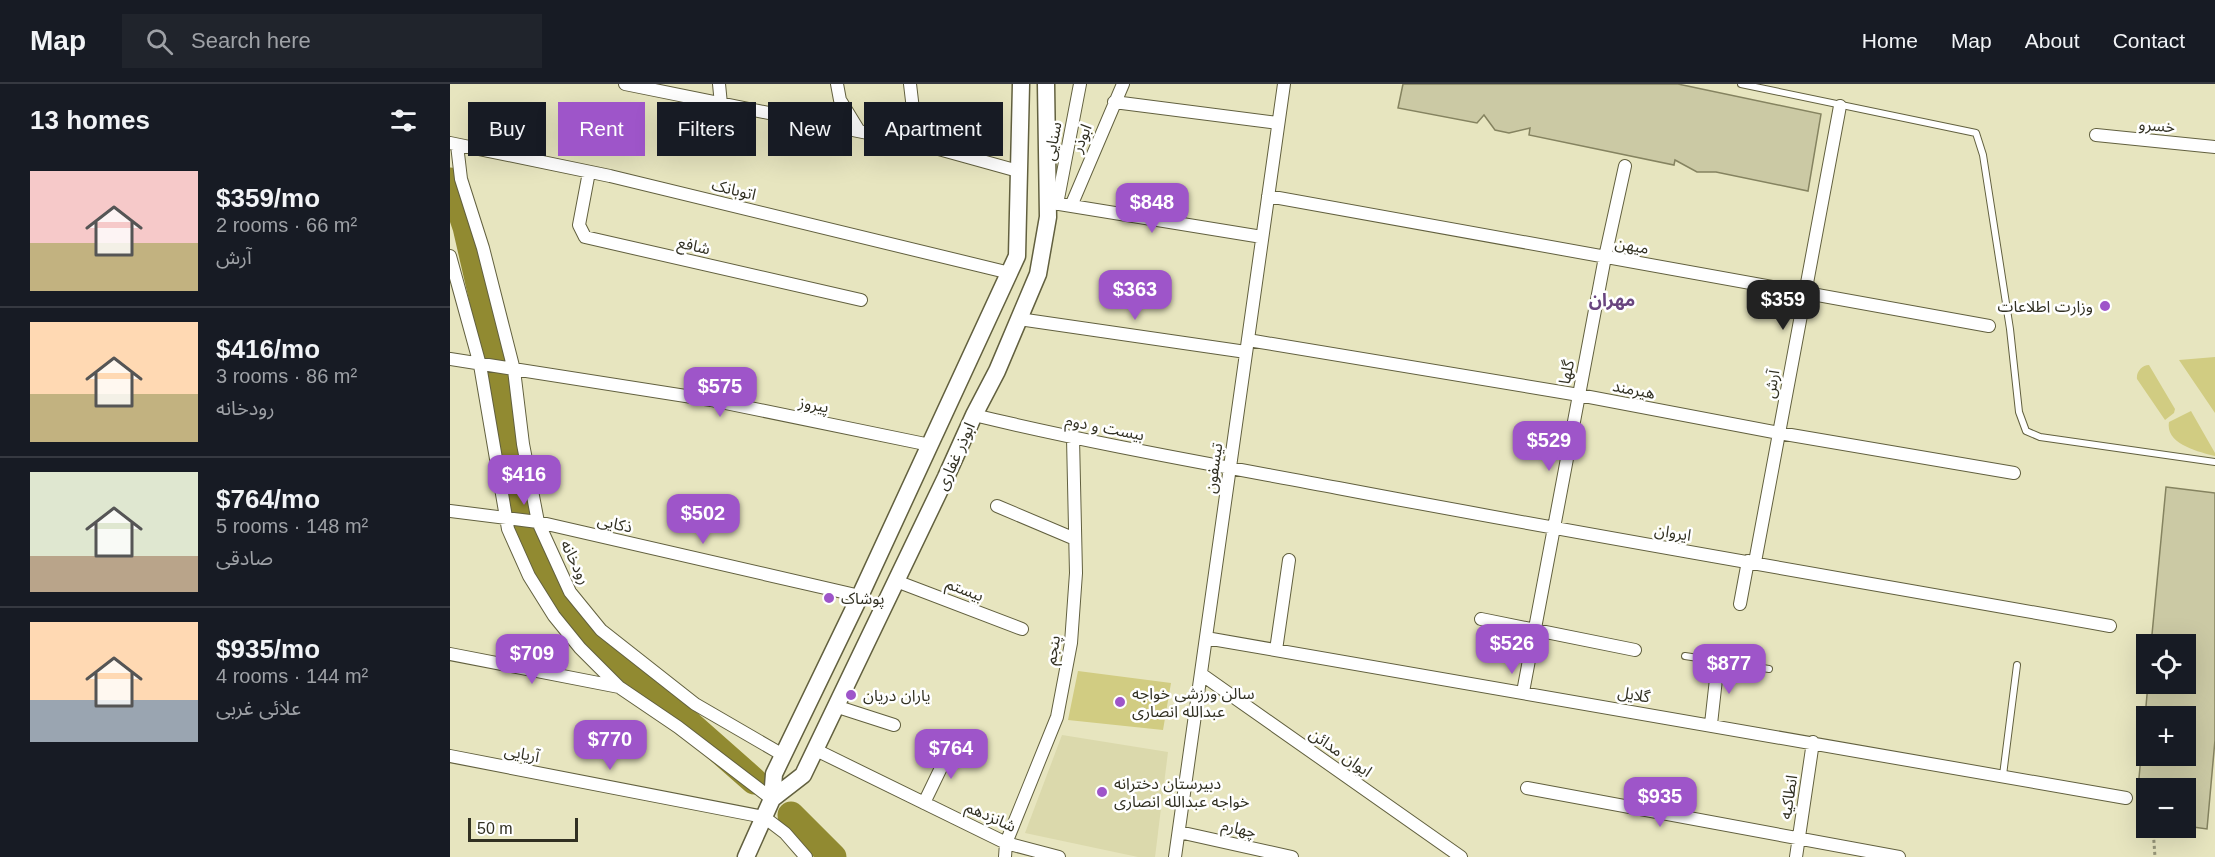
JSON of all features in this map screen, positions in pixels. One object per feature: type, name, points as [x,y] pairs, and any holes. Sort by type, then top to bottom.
[{"type":"main road","name":"ابوذر غفاری","points":[[746,857],[772,799],[774,774],[860,596],[1017,256],[1021,84]]},
{"type":"main road","name":"ابوذر غفاری","points":[[772,799],[803,775],[997,371],[1038,274],[1052,203],[1046,177],[1046,84]]},
{"type":"main road","points":[[1018,171],[1046,177]]},
{"type":"street","points":[[625,84],[711,102]]},
{"type":"street","points":[[719,84],[721,102]]},
{"type":"street","points":[[837,84],[840,100],[859,131]]},
{"type":"street","points":[[910,84],[912,102]]},
{"type":"street","name":"سنایی","points":[[1052,203],[1080,84]]},
{"type":"street","name":"ابوذر","points":[[1071,206],[1123,84]]},
{"type":"street","name":"تیسفون","points":[[1175,857],[1284,84]]},
{"type":"street","points":[[1114,102],[1278,123]]},
{"type":"street","name":"آرش","points":[[1740,604],[1752,562],[1779,434],[1840,106]]},
{"type":"street","points":[[756,111],[864,132]]},
{"type":"street","name":"خسرو","points":[[2096,135],[2215,147]]},
{"type":"street","name":"اتوبانک","points":[[454,144],[589,172],[1010,273]]},
{"type":"street","name":"رودخانه","points":[[454,144],[461,179],[483,248],[514,370],[523,444],[538,522],[570,592],[601,630],[694,704],[783,755]]},
{"type":"street","points":[[964,156],[1018,171]]},
{"type":"street","name":"گلها","points":[[1523,692],[1578,395],[1625,166]]},
{"type":"street","name":"شافع","points":[[589,172],[579,225],[585,237],[861,300]]},
{"type":"street","name":"میهن","points":[[1268,196],[1989,326]]},
{"type":"street","points":[[1052,203],[1262,237]]},
{"type":"street","points":[[450,256],[480,365],[508,529],[529,576],[554,616],[580,648],[619,687],[772,799]]},
{"type":"street","name":"هیرمند","points":[[1019,319],[1247,346],[1578,395],[1779,434],[2013,473]]},
{"type":"street","points":[[450,359],[480,365]]},
{"type":"street","name":"پیروز","points":[[480,365],[711,400],[930,445]]},
{"type":"street","name":"بیست و دوم","points":[[974,415],[1073,438],[1230,468]]},
{"type":"street","name":"پنجم","points":[[1005,857],[1006,843],[1057,717],[1071,643],[1076,573],[1073,438]]},
{"type":"street","name":"ایروان","points":[[1230,468],[1553,529],[2110,626]]},
{"type":"street","points":[[997,506],[1076,539]]},
{"type":"street","points":[[450,511],[507,519]]},
{"type":"street","name":"ذکایی","points":[[507,519],[538,522],[860,596]]},
{"type":"street","points":[[1276,650],[1289,560]]},
{"type":"street","name":"بیستم","points":[[896,581],[1022,629]]},
{"type":"street","points":[[1480,620],[1635,650]]},
{"type":"street","name":"گلایل","points":[[1206,638],[2126,798]]},
{"type":"street","points":[[450,654],[619,687]]},
{"type":"street","points":[[1710,724],[1718,661]]},
{"type":"street","name":"ایوان مدائن","points":[[1201,674],[1461,857]]},
{"type":"street","points":[[835,706],[894,725]]},
{"type":"street","name":"انطاکیه","points":[[1796,857],[1813,742]]},
{"type":"street","points":[[924,803],[952,745]]},
{"type":"street","name":"شانزدهم","points":[[814,749],[1006,843],[1059,857]]},
{"type":"street","name":"آریایی","points":[[450,756],[764,817]]},
{"type":"street","points":[[1527,788],[1899,857]]},
{"type":"street","points":[[764,817],[785,833],[806,857]]},
{"type":"street","name":"چهارم","points":[[1179,832],[1292,857]]},
{"type":"lane","points":[[1741,84],[1976,133],[1983,155],[2010,329],[2019,412],[2026,431],[2040,437],[2215,462]]},
{"type":"lane","points":[[1685,656],[1769,669]]},
{"type":"lane","points":[[2003,775],[2017,665]]},
{"type":"path","points":[[2154,838],[2155,857]]},
{"type":"shaded area","points":[[2215,357],[2215,413],[2179,360]]},
{"type":"shaded area","points":[[2149,365],[2175,409],[2174,413],[2165,420],[2137,379],[2140,369]]},
{"type":"shaded area","points":[[2191,411],[2215,456],[2185,446],[2172,436],[2169,422]]},
{"type":"shaded area","name":"سالن ورزشی خواجه عبدالله انصاری","points":[[1078,671],[1171,683],[1163,730],[1068,720]]},
{"type":"shaded area","name":"دبیرستان دخترانه خواجه عبدالله انصاری","points":[[1062,735],[1168,752],[1155,857],[1138,857],[1025,833]]},
{"type":"building","points":[[1403,84],[1678,84],[1821,114],[1808,191],[1716,172],[1697,172],[1675,160],[1674,165],[1529,135],[1530,128],[1509,133],[1495,130],[1484,115],[1477,123],[1398,108]]},
{"type":"building","points":[[2166,487],[2215,493],[2215,740],[2207,829],[2196,827],[2196,778],[2139,778],[2140,766],[2196,766],[2196,706],[2146,706],[2147,694],[2196,694],[2196,634],[2152,634]]},
{"type":"waterway","points":[[450,181],[466,227],[489,327],[530,541],[542,569],[573,621],[754,781]]},
{"type":"waterway","points":[[791,815],[833,857]]},
{"type":"place","name":"وزارت اطلاعات","points":[[2105,306]]},
{"type":"place","name":"پوشاک","points":[[829,598]]},
{"type":"place","name":"یاران دریان","points":[[851,695]]},
{"type":"place","name":"سالن ورزشی خواجه عبدالله انصاری","points":[[1120,702]]},
{"type":"place","name":"دبیرستان دخترانه خواجه عبدالله انصاری","points":[[1102,792]]},
{"type":"district","name":"مهران","points":[[1612,300]]}]
